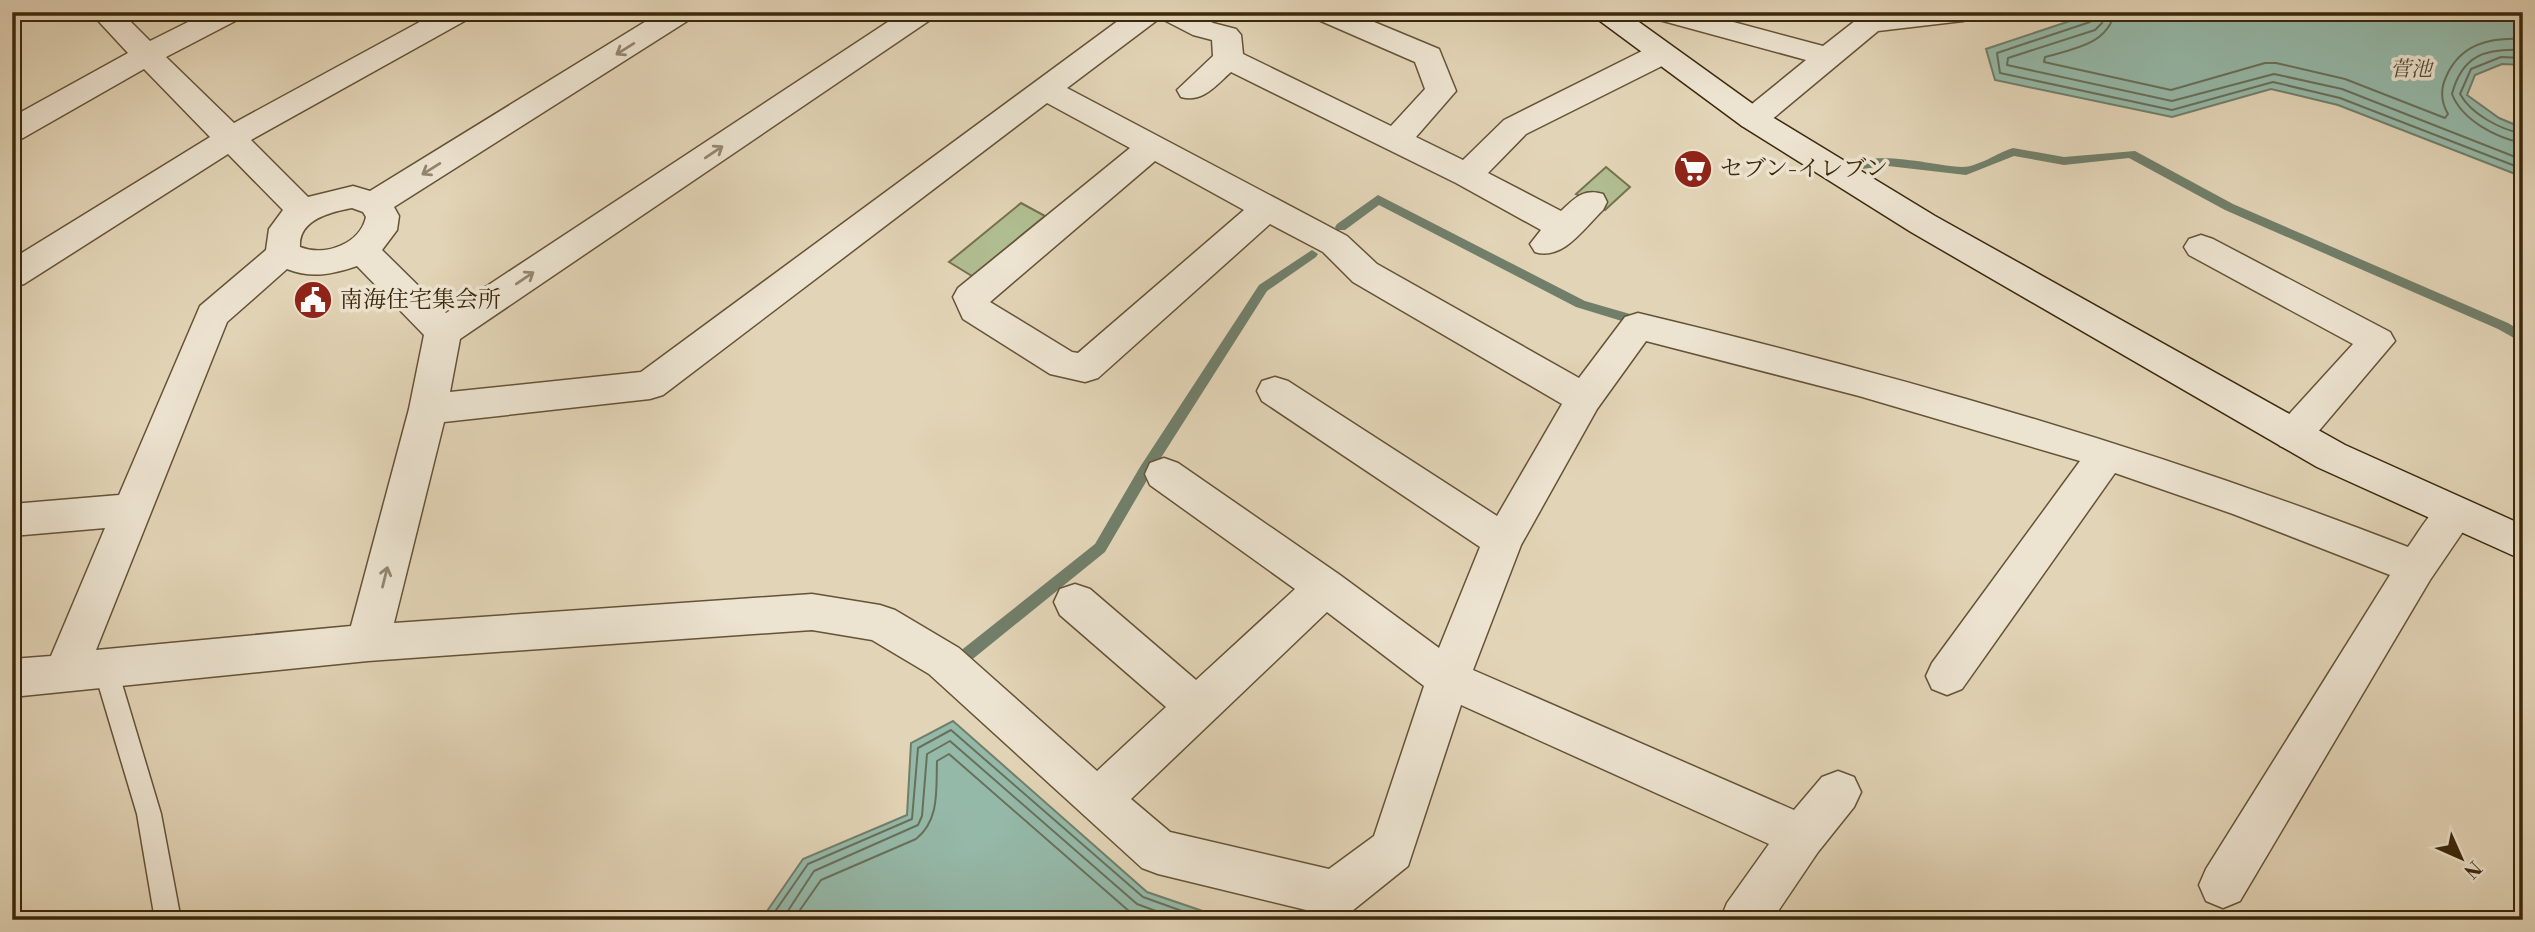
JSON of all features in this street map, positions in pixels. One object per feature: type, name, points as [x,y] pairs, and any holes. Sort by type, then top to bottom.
[{"type":"street","points":[[104,12],[304,212]]},
{"type":"street","points":[[12,131],[148,54],[231,12]]},
{"type":"street","points":[[12,275],[230,138],[460,12]]},
{"type":"street","points":[[375,203],[682,12]]},
{"type":"street","points":[[368,643],[428,409],[443,332],[923,12]]},
{"type":"street","points":[[428,409],[650,386],[1149,12]]},
{"type":"street","points":[[1170,12],[1203,29],[1230,35],[1396,140],[1467,175],[1556,236],[1591,202]]},
{"type":"street","points":[[1324,12],[1427,56],[1441,91],[1396,140]]},
{"type":"street","points":[[1606,12],[1753,119],[1923,224],[2331,456],[2523,543]]},
{"type":"street","points":[[1662,12],[1828,57]]},
{"type":"street","points":[[1753,119],[1870,23],[1963,12]]},
{"type":"street","points":[[1192,90],[1230,35]]},
{"type":"street","points":[[1467,175],[1516,127],[1661,54]]},
{"type":"street","points":[[1045,89],[1335,244],[1365,274],[1584,399]]},
{"type":"street","points":[[1151,148],[971,297],[975,310],[1063,364],[1085,368],[1266,209]]},
{"type":"street","points":[[354,197],[375,203],[383,211],[384,220],[379,233],[362,250],[346,257],[308,265],[295,262],[283,254],[280,241],[284,230],[304,212],[337,199],[354,197]]},
{"type":"street","points":[[2201,247],[2377,341],[2293,435]]},
{"type":"street","points":[[362,250],[443,332]]},
{"type":"street","points":[[85,670],[132,510],[212,315],[283,254]]},
{"type":"street","points":[[12,678],[368,643],[812,612],[880,622],[944,660],[1158,852],[1335,894],[1392,850],[1448,679],[1503,541],[1584,399],[1638,326],[1841,375],[2106,455],[2223,494],[2416,568]]},
{"type":"street","points":[[1275,391],[1503,541]]},
{"type":"street","points":[[1947,676],[2106,455]]},
{"type":"street","points":[[1164,474],[1325,587],[1448,679],[1802,836]]},
{"type":"street","points":[[12,520],[132,510]]},
{"type":"street","points":[[2223,885],[2416,568],[2455,514]]},
{"type":"street","points":[[1098,800],[1325,587]]},
{"type":"street","points":[[1074,602],[1197,707]]},
{"type":"street","points":[[1744,920],[1802,836],[1838,792]]},
{"type":"lane","points":[[85,670],[149,814],[168,920]]},
{"type":"shaded area","points":[[1606,167],[1630,187],[1605,210],[1576,194]]},
{"type":"shaded area","points":[[1021,203],[1045,216],[972,276],[949,262]]},
{"type":"water","name":"菅池","points":[[2097,12],[2523,12],[2523,65],[2502,64],[2475,75],[2467,95],[2499,118],[2523,128],[2523,177],[2338,105],[2271,89],[2172,117],[1995,80],[1986,49]]},
{"type":"water","points":[[953,721],[1147,892],[1229,920],[768,920],[765,914],[803,859],[907,815],[911,743]]},
{"type":"waterway","points":[[1861,165],[1888,162],[1966,171],[2013,152],[2064,161],[2131,154],[2229,207],[2503,326],[2523,338]]},
{"type":"waterway","points":[[1341,227],[1378,199],[1581,304],[1625,317]]},
{"type":"waterway","points":[[964,657],[1100,548],[1145,471],[1263,288],[1312,254]]},
{"type":"place","name":"セブン-イレブン","points":[[1693,169]]},
{"type":"place","name":"南海住宅集会所","points":[[313,300]]}]
